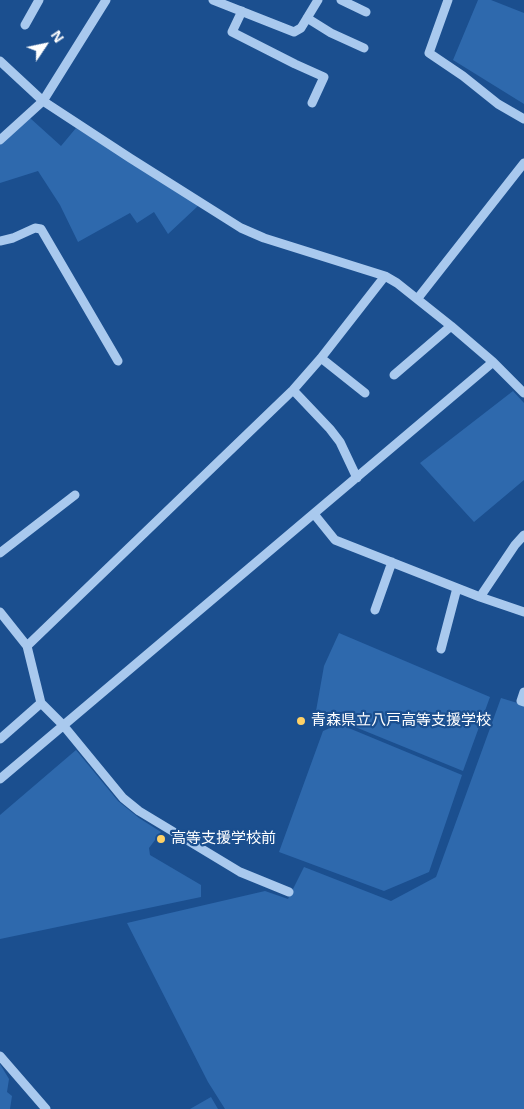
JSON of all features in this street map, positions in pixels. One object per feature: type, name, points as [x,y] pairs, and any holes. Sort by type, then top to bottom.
[{"type":"street","points":[[25,25],[39,0]]},
{"type":"street","points":[[0,140],[43,100],[106,0]]},
{"type":"street","points":[[213,0],[294,32],[301,28],[318,0]]},
{"type":"street","points":[[341,0],[366,12]]},
{"type":"street","points":[[448,0],[429,53],[463,76],[498,104],[524,119]]},
{"type":"street","points":[[242,11],[232,32],[324,77],[312,103]]},
{"type":"street","points":[[307,18],[331,33],[364,48]]},
{"type":"street","points":[[0,61],[43,100],[241,228],[264,238],[385,276],[418,298],[452,326],[524,392]]},
{"type":"street","points":[[418,298],[524,162]]},
{"type":"street","points":[[0,241],[13,238],[35,228],[41,228],[118,362]]},
{"type":"street","points":[[27,646],[292,390],[321,358],[385,276]]},
{"type":"street","points":[[394,375],[452,326]]},
{"type":"street","points":[[321,358],[365,393]]},
{"type":"street","points":[[0,779],[493,362]]},
{"type":"street","points":[[292,390],[340,442],[356,478]]},
{"type":"street","points":[[0,553],[75,495]]},
{"type":"street","points":[[314,514],[335,540],[480,597],[524,612]]},
{"type":"street","points":[[480,597],[524,535]]},
{"type":"street","points":[[375,610],[392,562]]},
{"type":"street","points":[[441,648],[457,588]]},
{"type":"street","points":[[0,612],[27,646],[41,703],[62,725],[122,798],[139,811],[240,872],[289,892]]},
{"type":"street","points":[[524,692],[521,701],[524,702]]},
{"type":"street","points":[[0,739],[41,703]]},
{"type":"street","points":[[0,1056],[46,1109]]},
{"type":"shaded area","points":[[478,0],[491,0],[524,13],[524,104],[453,60]]},
{"type":"shaded area","points":[[30,118],[61,146],[76,128],[199,205],[168,234],[154,212],[137,223],[130,213],[78,242],[60,205],[38,171],[0,183],[0,144]]},
{"type":"shaded area","points":[[513,391],[524,403],[524,480],[474,522],[420,463]]},
{"type":"shaded area","points":[[339,633],[490,697],[463,771],[316,711],[324,666]]},
{"type":"shaded area","points":[[501,698],[524,705],[524,1109],[225,1109],[208,1082],[127,923],[265,891],[288,899],[304,867],[391,901],[436,877]]},
{"type":"shaded area","points":[[339,724],[462,775],[429,872],[384,891],[279,852],[323,731]]},
{"type":"shaded area","points":[[76,750],[118,801],[139,818],[161,832],[149,848],[150,855],[201,885],[201,897],[0,939],[0,815]]},
{"type":"shaded area","points":[[0,1064],[9,1079],[7,1092],[12,1096],[10,1109],[0,1109]]},
{"type":"shaded area","points":[[211,1097],[218,1109],[190,1109]]},
{"type":"place","name":"青森県立八戸高等支援学校","points":[[301,721]]},
{"type":"place","name":"高等支援学校前","points":[[161,839]]}]
